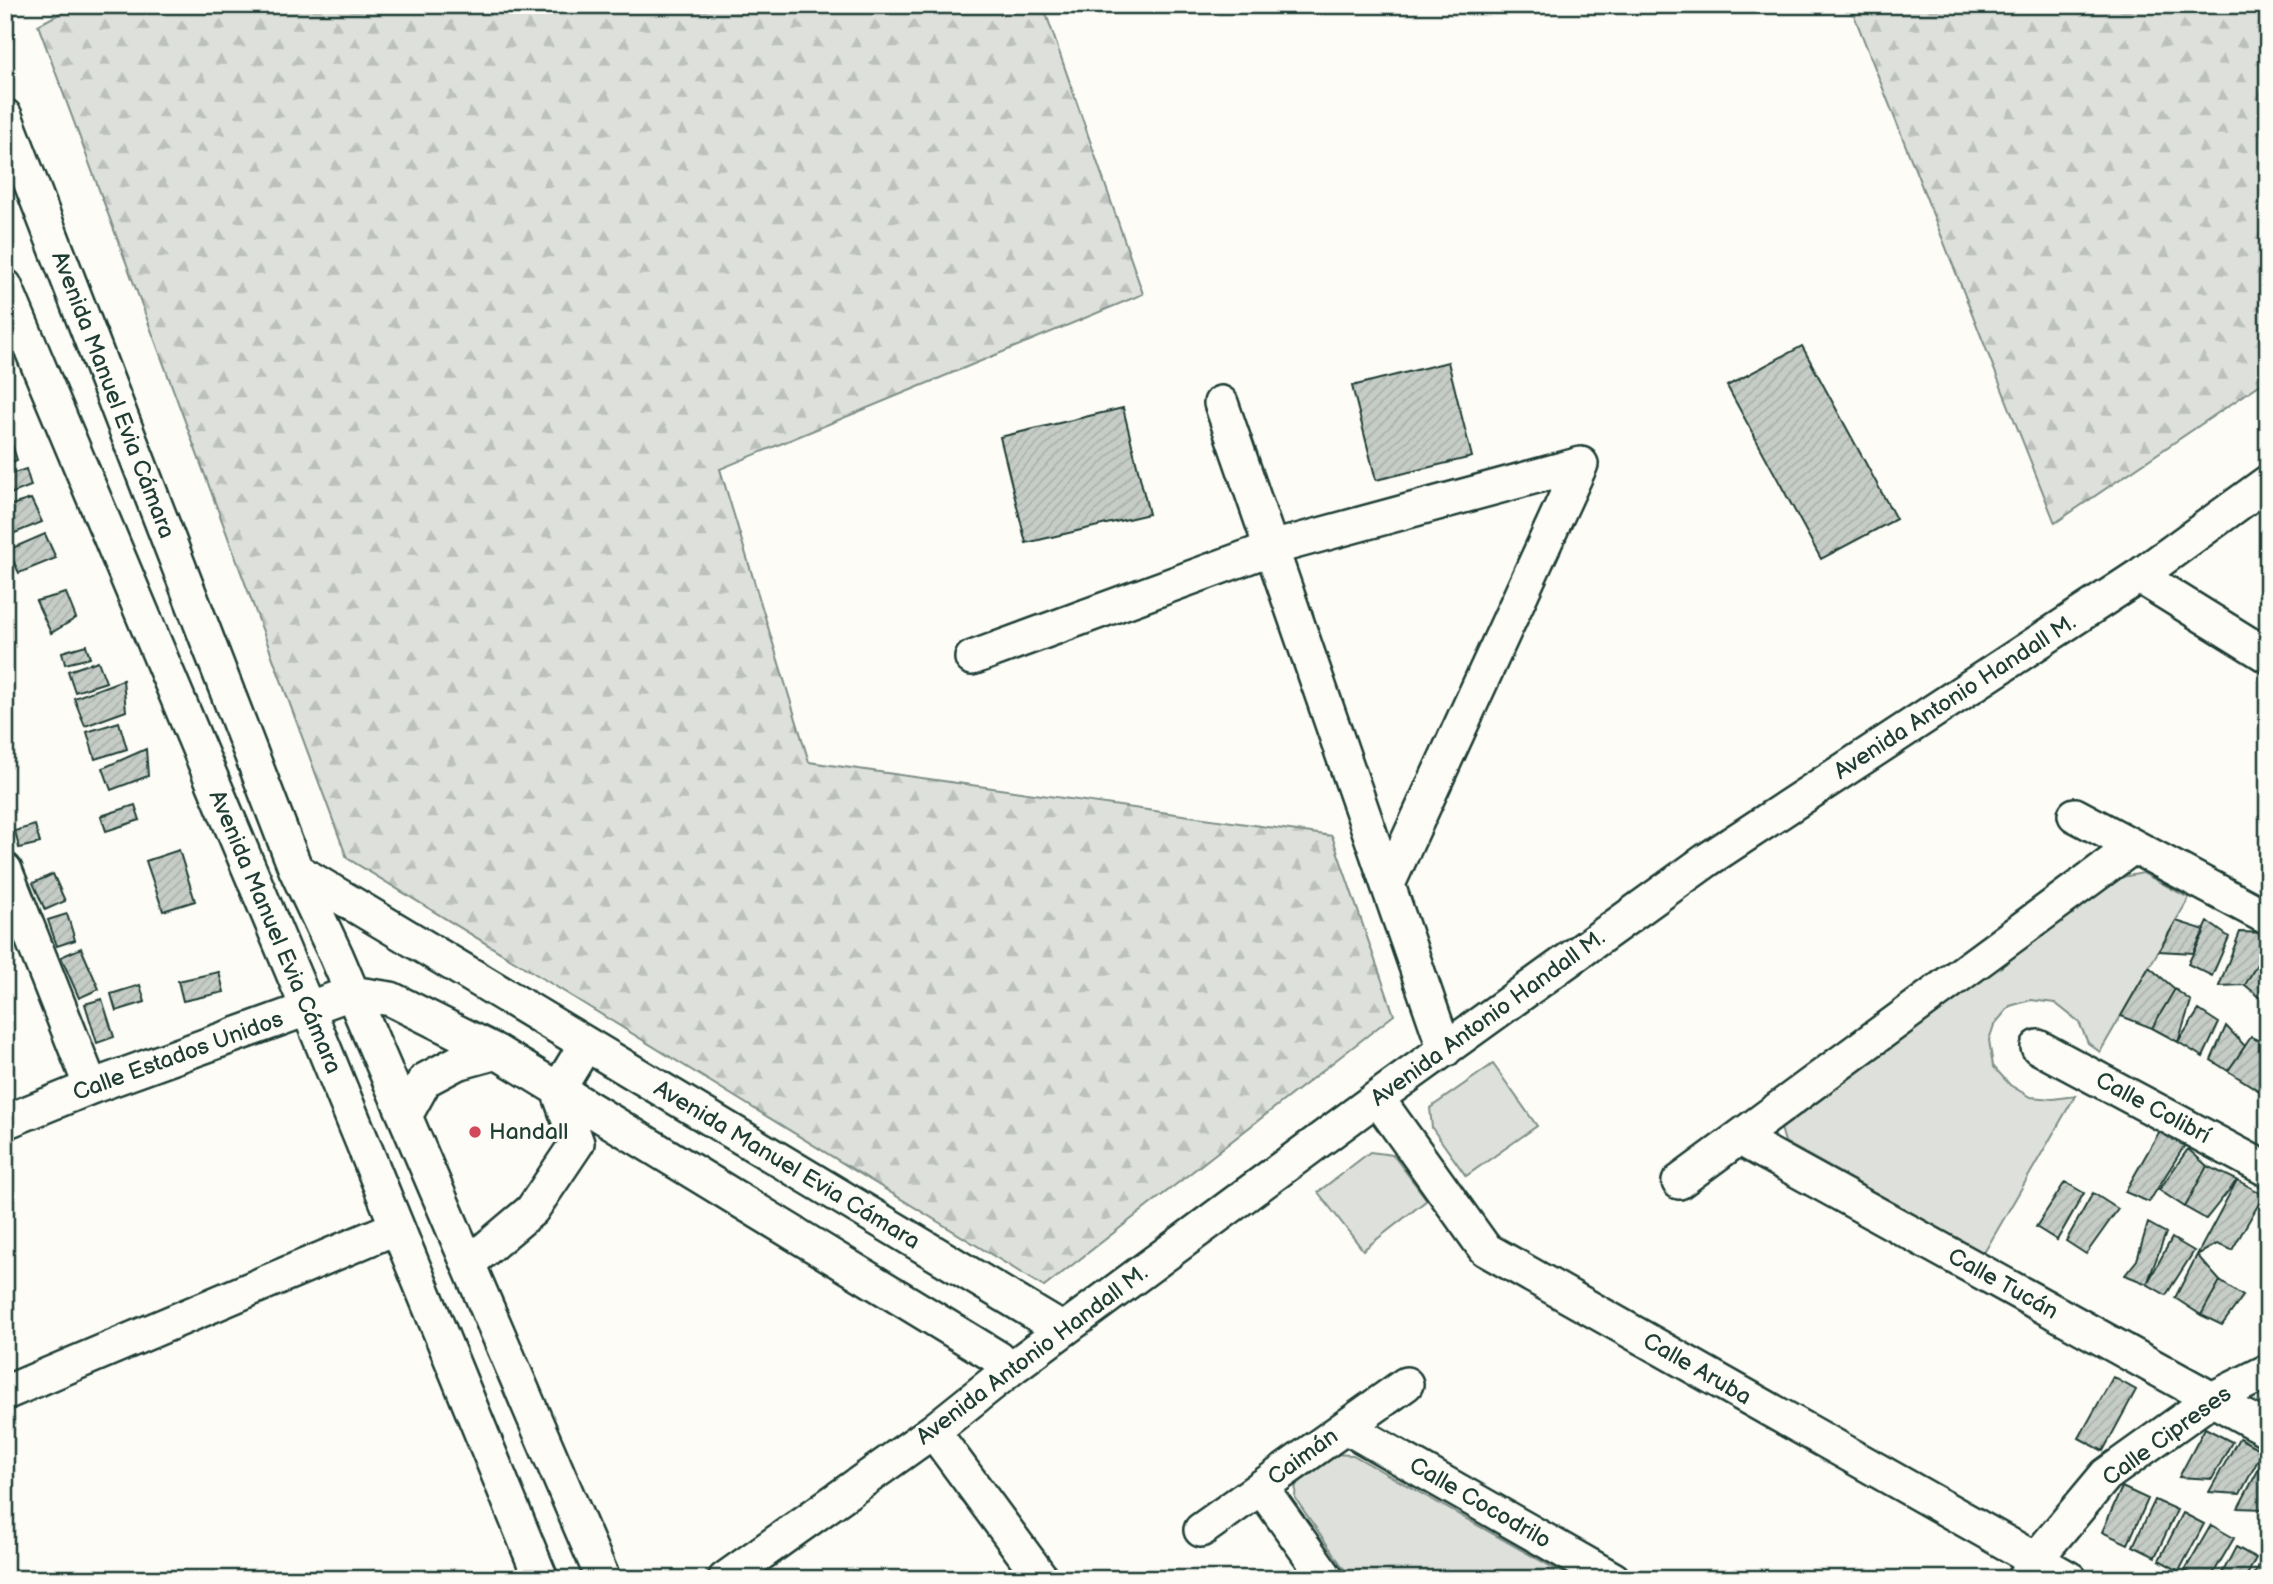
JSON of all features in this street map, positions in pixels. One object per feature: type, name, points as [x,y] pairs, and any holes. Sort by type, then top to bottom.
[{"type":"street","name":"Avenida Manuel Evia Cámara","points":[[5,117],[296,870],[336,955],[603,1579]]},
{"type":"street","name":"Avenida Manuel Evia Cámara","points":[[5,286],[307,1009],[541,1579]]},
{"type":"street","points":[[1221,402],[1444,1049]]},
{"type":"street","points":[[972,658],[1272,548],[1581,464],[1388,884]]},
{"type":"street","name":"Avenida Antonio Handall M.","points":[[725,1579],[933,1431],[1013,1367],[1377,1098],[1707,860],[2139,576],[2268,482]]},
{"type":"street","points":[[2139,576],[2268,656]]},
{"type":"street","points":[[2075,815],[2268,918]]},
{"type":"street","points":[[1679,1182],[2133,847]]},
{"type":"street","points":[[5,870],[91,1087]]},
{"type":"street","name":"Avenida Manuel Evia Cámara","points":[[296,870],[1063,1330]]},
{"type":"street","name":"Avenida Manuel Evia Cámara","points":[[351,993],[391,999],[497,1052],[1013,1367]]},
{"type":"street","name":"Calle Estados Unidos","points":[[5,1122],[91,1087],[351,993]]},
{"type":"street","points":[[468,1264],[532,1210],[577,1143],[558,1090],[586,1044]]},
{"type":"street","name":"Calle Colibrí","points":[[2038,1047],[2268,1170]]},
{"type":"street","points":[[405,1116],[425,1080],[457,1063],[497,1052]]},
{"type":"street","name":"Calle Aruba","points":[[1377,1098],[1485,1249],[2029,1569],[2070,1579]]},
{"type":"street","name":"Calle Tucán","points":[[1739,1138],[2268,1430]]},
{"type":"street","points":[[5,1393],[397,1227]]},
{"type":"street","name":"Calle Cipreses","points":[[2029,1569],[2106,1475],[2212,1399],[2268,1371]]},
{"type":"street","name":"Caimán","points":[[1201,1530],[1406,1384]]},
{"type":"street","name":"Calle Cocodrilo","points":[[1346,1427],[1613,1579]]},
{"type":"street","points":[[933,1431],[1042,1579]]},
{"type":"street","points":[[1261,1487],[1327,1579]]},
{"type":"green space","points":[[76,5],[1043,5],[1143,294],[720,469],[809,762],[1332,836],[1394,1015],[1044,1287],[347,858],[38,25]]},
{"type":"green space","points":[[1850,5],[2268,5],[2268,379],[2055,523]]},
{"type":"green space","points":[[2143,873],[2189,898],[2100,1052],[2088,1043],[2079,1022],[2055,1003],[2031,1000],[2010,1006],[1994,1025],[1989,1040],[1993,1066],[2010,1085],[2030,1097],[2053,1099],[2075,1096],[1984,1253],[1785,1142],[1781,1128],[2122,877]]},
{"type":"green space","points":[[1493,1064],[1537,1126],[1466,1176],[1432,1128],[1430,1108]]},
{"type":"green space","points":[[1370,1152],[1393,1155],[1427,1200],[1363,1250],[1318,1192]]},
{"type":"green space","points":[[1332,1454],[1353,1455],[1573,1579],[1351,1579],[1295,1498],[1296,1481]]},
{"type":"building","points":[[1802,346],[1896,519],[1821,559],[1727,386]]},
{"type":"building","points":[[1448,362],[1472,457],[1376,480],[1352,386]]},
{"type":"building","points":[[1123,408],[1149,514],[1026,543],[1000,437]]},
{"type":"building","points":[[12,444],[17,460],[5,465],[5,447]]},
{"type":"building","points":[[26,469],[31,486],[5,496],[5,476]]},
{"type":"building","points":[[31,499],[42,522],[5,537],[5,507]]},
{"type":"building","points":[[45,534],[56,558],[19,573],[8,550]]},
{"type":"building","points":[[66,593],[76,618],[51,633],[36,601]]},
{"type":"building","points":[[86,645],[90,658],[65,664],[62,652]]},
{"type":"building","points":[[98,661],[106,682],[75,692],[68,671]]},
{"type":"building","points":[[123,680],[126,711],[85,726],[74,698]]},
{"type":"building","points":[[119,722],[127,749],[95,759],[87,732]]},
{"type":"building","points":[[146,749],[148,776],[111,790],[103,768]]},
{"type":"building","points":[[135,805],[140,820],[106,831],[101,816]]},
{"type":"building","points":[[35,825],[40,843],[19,848],[15,831]]},
{"type":"building","points":[[179,850],[195,901],[163,911],[146,861]]},
{"type":"building","points":[[53,874],[65,901],[45,910],[33,883]]},
{"type":"building","points":[[67,914],[75,940],[57,946],[48,920]]},
{"type":"building","points":[[2176,921],[2205,930],[2194,953],[2159,951]]},
{"type":"building","points":[[2208,922],[2229,937],[2212,976],[2188,964]]},
{"type":"building","points":[[2240,932],[2268,933],[2268,945],[2245,985],[2219,986]]},
{"type":"building","points":[[2268,945],[2268,1004],[2245,985]]},
{"type":"building","points":[[81,948],[99,989],[79,998],[61,957]]},
{"type":"building","points":[[2149,967],[2175,989],[2152,1028],[2121,1016]]},
{"type":"building","points":[[219,972],[224,992],[183,1001],[178,981]]},
{"type":"building","points":[[140,985],[145,1002],[116,1011],[111,994]]},
{"type":"building","points":[[2175,989],[2191,1001],[2178,1042],[2152,1028]]},
{"type":"building","points":[[102,999],[114,1037],[97,1043],[85,1004]]},
{"type":"building","points":[[2199,1010],[2219,1023],[2203,1057],[2178,1042]]},
{"type":"building","points":[[2226,1026],[2245,1046],[2228,1071],[2211,1060]]},
{"type":"building","points":[[2251,1037],[2268,1045],[2268,1072],[2258,1090],[2228,1071]]},
{"type":"building","points":[[2268,1072],[2268,1098],[2258,1090]]},
{"type":"building","points":[[2163,1125],[2188,1140],[2149,1202],[2125,1192]]},
{"type":"building","points":[[2188,1149],[2207,1166],[2185,1207],[2159,1190]]},
{"type":"building","points":[[2207,1166],[2237,1180],[2206,1219],[2185,1207]]},
{"type":"building","points":[[2237,1180],[2264,1195],[2232,1250],[2217,1244],[2197,1255]]},
{"type":"building","points":[[2065,1182],[2084,1193],[2057,1240],[2036,1227]]},
{"type":"building","points":[[2093,1193],[2118,1209],[2086,1254],[2066,1241]]},
{"type":"building","points":[[2148,1223],[2166,1233],[2147,1284],[2125,1275],[2137,1260]]},
{"type":"building","points":[[2172,1238],[2194,1251],[2166,1295],[2147,1284]]},
{"type":"building","points":[[2197,1255],[2220,1281],[2201,1315],[2175,1298]]},
{"type":"building","points":[[2220,1281],[2243,1296],[2222,1325],[2201,1315]]},
{"type":"building","points":[[2113,1377],[2136,1390],[2103,1451],[2079,1438]]},
{"type":"building","points":[[2205,1428],[2232,1442],[2212,1479],[2179,1477]]},
{"type":"building","points":[[2239,1438],[2263,1451],[2240,1494],[2209,1492]]},
{"type":"building","points":[[2261,1465],[2268,1469],[2268,1504],[2265,1509],[2238,1508]]},
{"type":"building","points":[[2122,1487],[2148,1499],[2128,1544],[2102,1532]]},
{"type":"building","points":[[2155,1500],[2177,1510],[2155,1557],[2133,1546]]},
{"type":"building","points":[[2183,1513],[2204,1524],[2179,1571],[2159,1560]]},
{"type":"building","points":[[2211,1525],[2234,1538],[2210,1579],[2200,1579],[2185,1570]]},
{"type":"building","points":[[2236,1547],[2256,1558],[2245,1579],[2219,1579]]},
{"type":"building","points":[[2263,1558],[2268,1561],[2268,1579],[2252,1579]]},
{"type":"place","name":"Handall","points":[[475,1132]]}]
